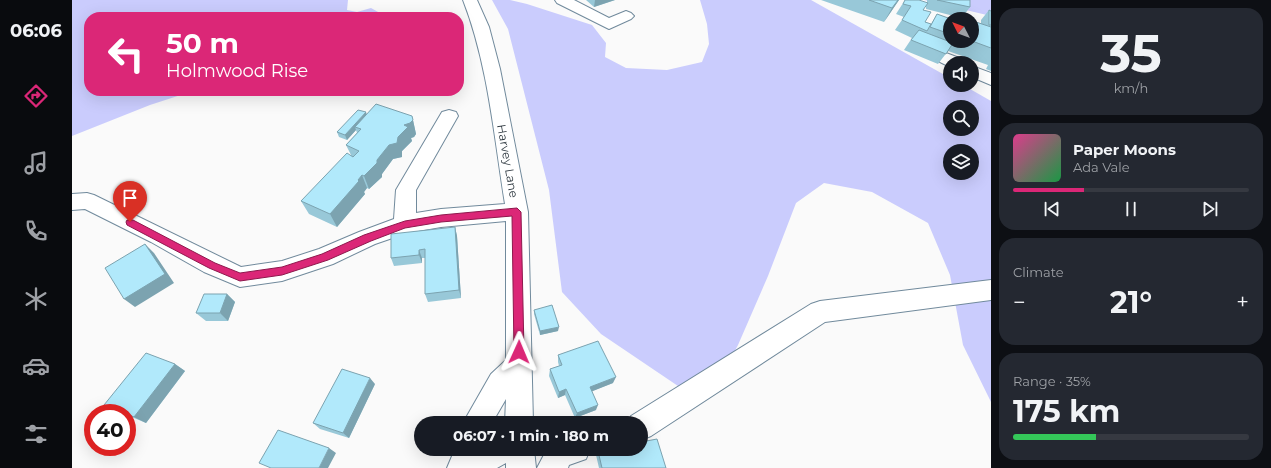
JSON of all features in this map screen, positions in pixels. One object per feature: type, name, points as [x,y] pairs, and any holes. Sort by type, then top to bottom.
[{"type":"street","name":"Harvey Lane","points":[[470,0],[481,27],[491,69],[517,212],[519,416]]},
{"type":"street","points":[[562,0],[609,24],[626,16]]},
{"type":"street","points":[[979,74],[991,79]]},
{"type":"street","points":[[405,224],[406,190],[449,116]]},
{"type":"street","points":[[72,202],[87,201],[159,236],[212,265],[240,277],[289,269],[325,257],[367,238],[405,224],[441,218],[517,212]]},
{"type":"street","points":[[648,422],[820,312],[991,290]]},
{"type":"street","points":[[481,416],[500,383],[519,365]]},
{"type":"street","points":[[462,468],[466,456]]},
{"type":"street","points":[[473,468],[489,456]]},
{"type":"street","points":[[520,456],[521,468]]},
{"type":"street","points":[[552,468],[559,456]]},
{"type":"shaded area","points":[[72,0],[348,0],[347,10],[357,12],[84,12],[84,96],[178,96],[150,105],[72,136]]},
{"type":"shaded area","points":[[492,0],[510,0],[527,4],[592,25],[606,43],[605,57],[626,68],[667,70],[702,62],[709,44],[707,24],[700,0],[811,0],[943,74],[943,92],[975,92],[991,101],[991,402],[963,345],[950,275],[928,223],[872,192],[824,183],[796,203],[768,276],[738,345],[724,372],[678,386],[601,334],[562,292],[549,190],[508,29]]},
{"type":"shaded area","points":[[924,0],[991,0],[991,16]]},
{"type":"shaded area","points":[[371,8],[378,12],[357,12]]},
{"type":"building","points":[[869,0],[898,0],[892,8]]},
{"type":"building","points":[[905,0],[919,0],[928,3],[923,10],[931,12],[925,22],[931,24],[927,31],[902,20],[911,6],[903,4]]},
{"type":"building","points":[[937,0],[970,0],[970,7]]},
{"type":"building","points":[[989,10],[991,11],[991,25],[989,25]]},
{"type":"building","points":[[937,14],[943,16],[943,32],[930,27]]},
{"type":"building","points":[[979,23],[991,27],[991,48],[979,44]]},
{"type":"building","points":[[919,30],[943,39],[943,48],[950,48],[946,54],[911,40]]},
{"type":"building","points":[[376,104],[412,116],[413,120],[404,125],[408,127],[398,137],[397,143],[389,145],[377,160],[377,163],[364,176],[362,175],[358,180],[359,181],[330,214],[301,201],[347,153],[353,157],[359,151],[346,145],[361,129],[355,127]]},
{"type":"building","points":[[358,110],[366,112],[345,135],[337,132]]},
{"type":"building","points":[[455,227],[459,290],[425,294],[425,249],[419,250],[419,255],[391,258],[391,234]]},
{"type":"building","points":[[145,244],[165,274],[124,299],[105,268]]},
{"type":"building","points":[[204,294],[227,294],[220,313],[196,313]]},
{"type":"building","points":[[552,305],[559,327],[540,331],[534,310]]},
{"type":"building","points":[[598,341],[616,377],[590,387],[598,405],[577,413],[566,389],[559,392],[550,369],[562,365],[558,355]]},
{"type":"building","points":[[146,353],[175,364],[136,414],[136,404],[105,404]]},
{"type":"building","points":[[342,369],[370,378],[343,433],[313,423]]},
{"type":"building","points":[[278,430],[329,448],[319,468],[271,468],[259,463]]},
{"type":"building","points":[[657,439],[666,468],[602,468],[599,456],[648,456],[648,441]]},
{"type":"route","points":[[130,222],[212,265],[240,277],[282,271],[325,257],[367,238],[405,224],[441,218],[517,212],[519,352]]}]
